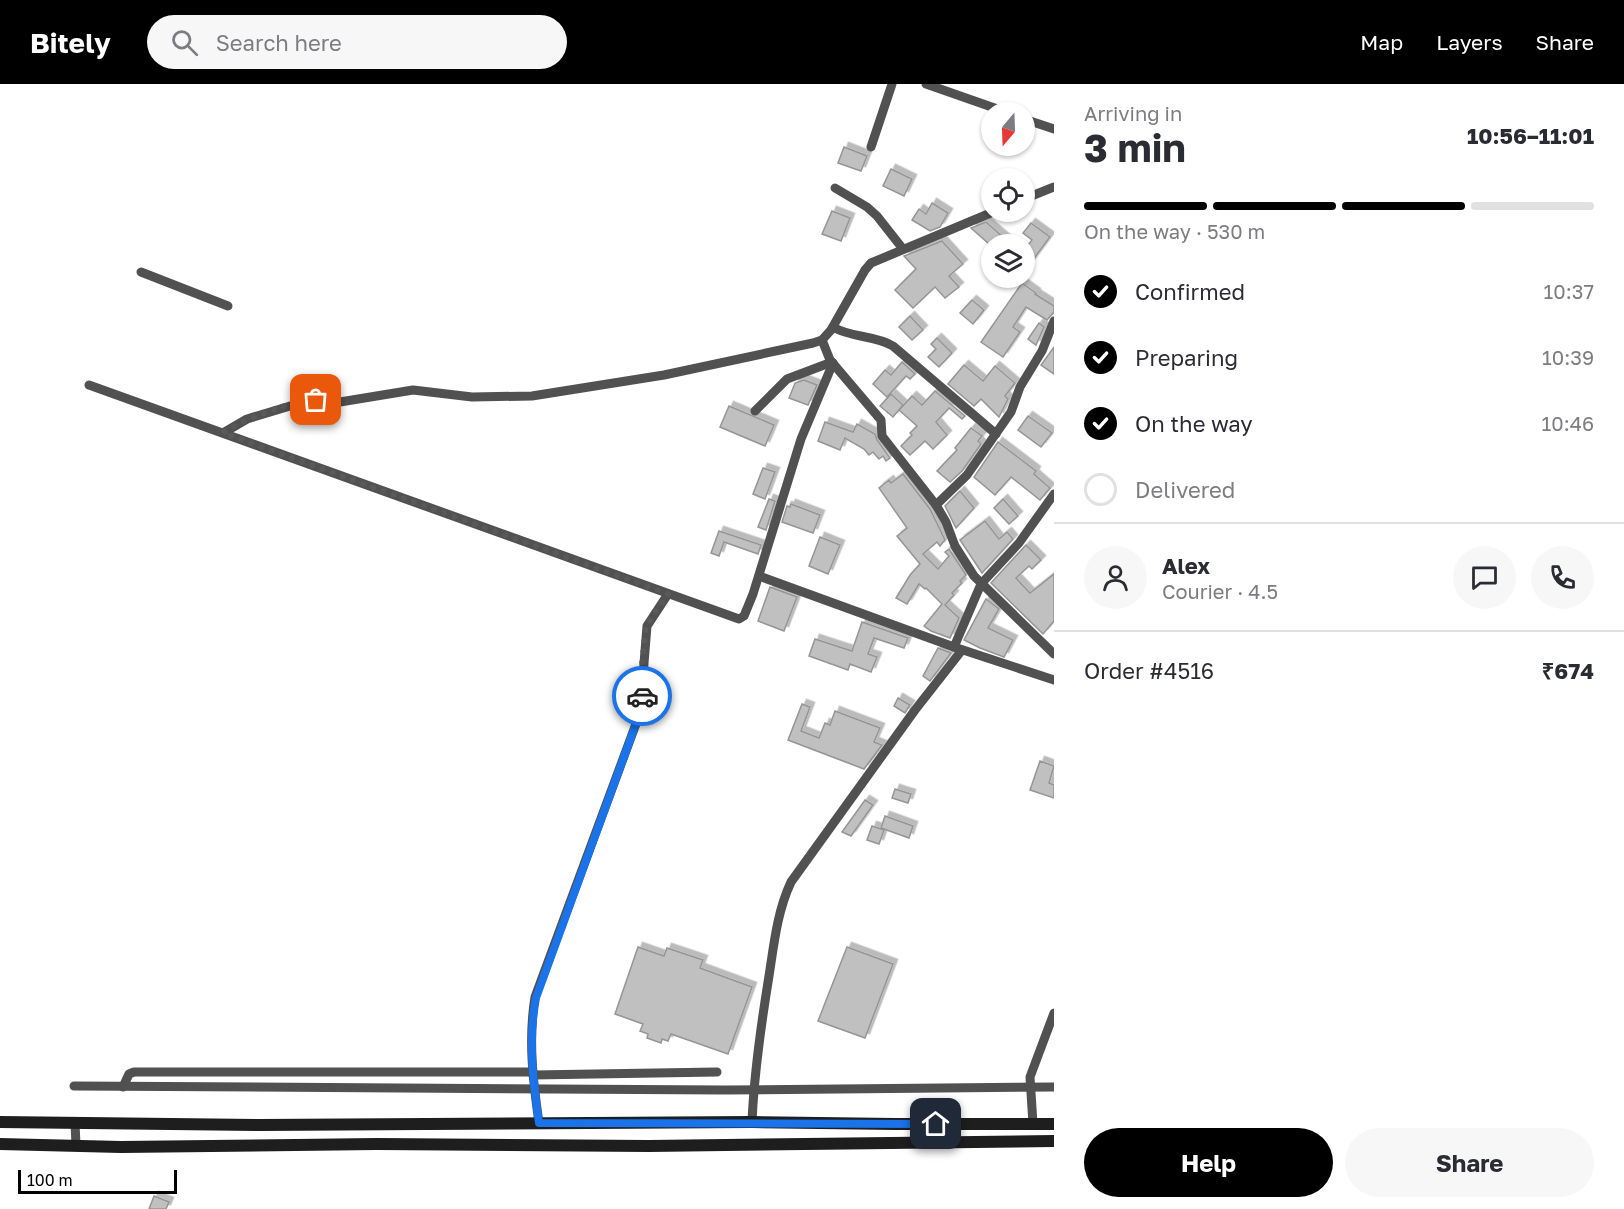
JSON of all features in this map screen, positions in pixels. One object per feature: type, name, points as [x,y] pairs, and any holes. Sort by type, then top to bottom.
[{"type":"street","points":[[871,147],[892,84]]},
{"type":"street","points":[[926,84],[981,103]]},
{"type":"street","points":[[1035,123],[1054,129]]},
{"type":"street","points":[[1035,195],[1054,187]]},
{"type":"street","points":[[835,188],[873,212],[903,249]]},
{"type":"street","points":[[223,433],[247,419],[310,400],[340,402],[413,390],[472,397],[532,396],[664,375],[822,340],[833,327],[868,266],[981,217]]},
{"type":"street","points":[[141,272],[228,306]]},
{"type":"street","points":[[936,506],[967,475],[1014,407],[1020,387],[1042,351],[1054,321]]},
{"type":"street","points":[[833,327],[893,346],[996,434]]},
{"type":"street","points":[[822,340],[833,363],[879,417],[882,423],[882,436],[936,506],[946,522],[955,546],[981,585],[1054,654]]},
{"type":"street","points":[[755,411],[787,379],[833,363]]},
{"type":"street","points":[[90,385],[741,619],[747,611],[759,576],[801,439],[833,363]]},
{"type":"street","points":[[752,1122],[753,1089],[778,916],[791,882],[958,648],[981,585],[1018,543],[1054,494]]},
{"type":"street","points":[[759,576],[1054,680]]},
{"type":"street","points":[[539,1123],[534,1089],[531,1024],[536,998],[640,713],[646,626],[668,594]]},
{"type":"street","points":[[1033,1124],[1030,1087],[1032,1071],[1054,1013]]},
{"type":"street","points":[[123,1087],[129,1074],[134,1072],[717,1072]]},
{"type":"street","points":[[74,1086],[534,1089],[1054,1087]]},
{"type":"street","points":[[0,1122],[260,1125],[752,1122],[1054,1124]]},
{"type":"street","points":[[75,1123],[76,1145]]},
{"type":"street","points":[[0,1144],[649,1146],[1054,1141]]},
{"type":"building","points":[[844,147],[867,156],[861,171],[838,163]]},
{"type":"building","points":[[891,169],[912,179],[904,196],[883,186]]},
{"type":"building","points":[[932,203],[948,213],[940,227],[930,231],[912,220],[919,209],[926,214]]},
{"type":"building","points":[[832,211],[850,218],[841,241],[822,234]]},
{"type":"building","points":[[986,222],[1000,234],[981,234],[981,237],[971,228]]},
{"type":"building","points":[[1031,223],[1050,237],[1035,257],[1035,234],[1023,233]]},
{"type":"building","points":[[942,241],[963,264],[949,276],[959,287],[945,298],[935,287],[913,308],[895,290],[916,269],[904,256]]},
{"type":"building","points":[[1019,288],[1029,288],[1054,306],[1054,312],[1047,320],[1026,307],[1013,327],[1020,332],[1003,357],[981,342]]},
{"type":"building","points":[[972,300],[984,310],[973,324],[960,313]]},
{"type":"building","points":[[910,316],[923,330],[912,340],[899,327]]},
{"type":"building","points":[[1039,323],[1044,327],[1036,345],[1028,339]]},
{"type":"building","points":[[937,338],[952,353],[939,367],[928,357],[936,349],[931,344]]},
{"type":"building","points":[[1054,347],[1054,374],[1041,365]]},
{"type":"building","points":[[902,362],[915,374],[910,379],[906,376],[887,397],[873,384],[885,370],[891,375]]},
{"type":"building","points":[[964,365],[983,381],[995,366],[1015,383],[1005,396],[1008,399],[999,417],[981,399],[974,406],[948,384]]},
{"type":"building","points":[[804,380],[817,385],[808,405],[789,398],[795,383]]},
{"type":"building","points":[[935,391],[965,416],[962,419],[949,408],[936,422],[947,435],[933,449],[925,441],[910,455],[901,446],[917,426],[899,410],[912,396],[922,405]]},
{"type":"building","points":[[891,394],[903,405],[893,417],[880,406]]},
{"type":"building","points":[[729,406],[774,425],[765,446],[720,427]]},
{"type":"building","points":[[1028,416],[1052,433],[1041,447],[1018,430]]},
{"type":"building","points":[[825,422],[853,432],[857,424],[875,434],[890,458],[886,461],[883,456],[879,459],[873,452],[869,455],[864,449],[845,438],[840,450],[818,441]]},
{"type":"building","points":[[971,428],[982,436],[978,441],[981,444],[962,471],[950,482],[937,471],[957,450],[955,448]]},
{"type":"building","points":[[998,442],[1036,471],[1034,474],[1050,488],[1040,500],[1011,477],[995,495],[974,477]]},
{"type":"building","points":[[763,468],[775,472],[765,499],[753,494]]},
{"type":"building","points":[[903,474],[930,509],[945,540],[940,546],[937,542],[923,554],[938,569],[949,556],[945,552],[949,549],[966,575],[945,605],[959,618],[950,638],[924,626],[942,604],[926,588],[919,584],[907,604],[896,598],[910,575],[920,564],[897,536],[907,528],[879,488],[889,480],[891,483]]},
{"type":"building","points":[[960,491],[974,508],[956,528],[945,506]]},
{"type":"building","points":[[769,499],[775,501],[766,530],[758,527]]},
{"type":"building","points":[[1003,499],[1018,516],[1009,524],[994,508]]},
{"type":"building","points":[[791,504],[820,515],[813,533],[782,522],[787,506],[790,507]]},
{"type":"building","points":[[985,521],[999,539],[1007,532],[1013,539],[982,573],[960,540]]},
{"type":"building","points":[[719,531],[761,545],[758,554],[724,542],[719,556],[711,553]]},
{"type":"building","points":[[820,537],[840,545],[828,574],[809,566]]},
{"type":"building","points":[[1026,545],[1041,560],[1032,569],[1029,566],[1016,578],[1030,593],[1054,574],[1054,621],[1043,634],[991,583]]},
{"type":"building","points":[[770,587],[797,597],[784,631],[758,621]]},
{"type":"building","points":[[986,599],[999,609],[988,628],[1013,640],[1004,657],[964,640]]},
{"type":"building","points":[[862,622],[908,638],[904,648],[874,638],[868,654],[877,657],[871,672],[850,664],[848,670],[809,656],[815,639],[852,651]]},
{"type":"building","points":[[938,648],[951,653],[930,681],[923,676]]},
{"type":"building","points":[[898,698],[910,705],[905,713],[894,706]]},
{"type":"building","points":[[802,704],[810,707],[801,731],[819,738],[825,723],[830,725],[835,711],[880,728],[874,742],[882,745],[864,769],[788,740]]},
{"type":"building","points":[[1040,761],[1054,766],[1049,783],[1054,785],[1054,798],[1030,790]]},
{"type":"building","points":[[895,789],[911,794],[908,803],[892,798]]},
{"type":"building","points":[[865,800],[873,805],[851,836],[842,832]]},
{"type":"building","points":[[885,816],[913,826],[909,838],[881,828]]},
{"type":"building","points":[[872,826],[884,830],[879,844],[867,840]]},
{"type":"building","points":[[638,947],[664,956],[667,948],[703,960],[700,968],[752,987],[728,1054],[671,1034],[668,1041],[662,1039],[661,1043],[647,1038],[648,1034],[640,1031],[643,1024],[615,1014]]},
{"type":"building","points":[[847,947],[893,964],[865,1038],[818,1021]]},
{"type":"building","points":[[154,1196],[169,1202],[166,1209],[149,1209]]},
{"type":"way so far","points":[[316,400],[247,419],[223,433],[668,594],[646,626],[642,696]]},
{"type":"route","points":[[642,696],[640,713],[536,998],[531,1038],[533,1079],[539,1123],[936,1124]]}]
